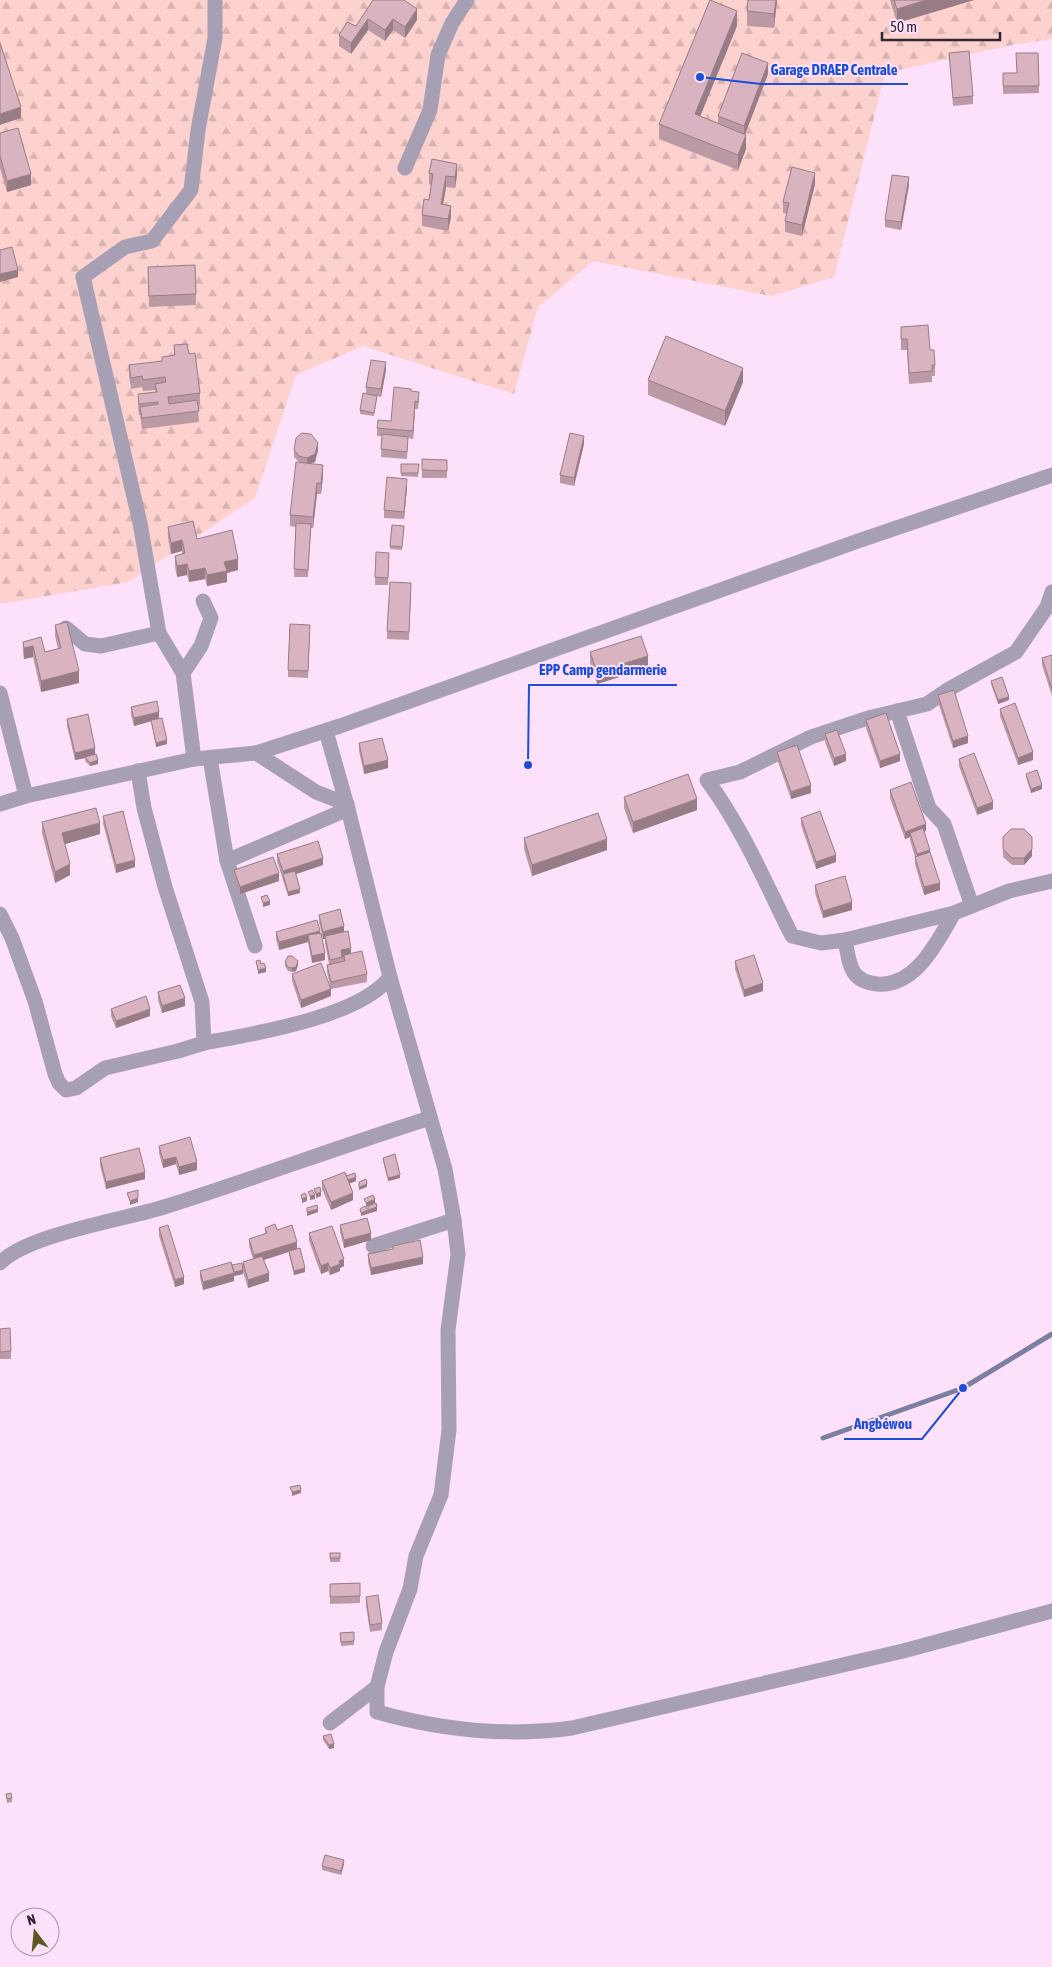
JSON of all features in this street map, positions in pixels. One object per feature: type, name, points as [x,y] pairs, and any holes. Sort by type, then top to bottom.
[{"type":"street","points":[[194,759],[184,673],[159,633],[140,523],[83,277],[125,247],[152,241],[191,190],[198,130],[215,38],[215,0]]},
{"type":"street","points":[[405,168],[430,110],[438,55],[452,23],[466,0]]},
{"type":"street","points":[[0,804],[26,796],[194,759],[256,753],[326,731],[1052,475]]},
{"type":"street","points":[[1052,592],[1047,606],[1016,652],[949,688],[927,704],[868,718],[811,738],[740,772],[707,780],[730,811],[792,936],[821,943],[845,940],[954,913],[1009,891],[1052,881]]},
{"type":"street","points":[[184,673],[201,646],[211,618],[203,601]]},
{"type":"street","points":[[66,628],[85,644],[101,646],[159,633]]},
{"type":"street","points":[[0,692],[26,796]]},
{"type":"street","points":[[897,711],[929,808],[944,824],[972,906]]},
{"type":"street","points":[[326,731],[390,977],[445,1169],[458,1254],[448,1330],[449,1430],[441,1495],[416,1556],[410,1589],[386,1652],[378,1687],[377,1712],[406,1720],[490,1733],[535,1733],[572,1728],[874,1658],[1052,1611]]},
{"type":"street","points":[[256,753],[316,792],[347,806]]},
{"type":"street","points":[[210,758],[227,861],[255,946]]},
{"type":"street","points":[[138,771],[144,808],[165,887],[202,1002],[204,1043]]},
{"type":"street","points":[[227,861],[347,806]]},
{"type":"street","points":[[845,940],[852,972],[863,983],[891,985],[916,971],[939,940],[954,913]]},
{"type":"street","points":[[0,914],[12,938],[35,1001],[58,1083],[66,1090],[76,1088],[105,1068],[204,1043],[273,1030],[309,1020],[366,998],[381,988],[390,977]]},
{"type":"street","points":[[0,1263],[28,1246],[75,1229],[137,1215],[430,1118]]},
{"type":"street","points":[[373,1246],[454,1220]]},
{"type":"street","points":[[330,1723],[378,1687]]},
{"type":"green space","points":[[0,0],[1052,0],[1052,39],[1012,45],[885,73],[834,277],[771,296],[593,261],[538,307],[514,394],[363,346],[296,375],[255,498],[128,582],[0,604]]},
{"type":"building","points":[[373,0],[404,0],[417,9],[405,27],[393,19],[385,30],[368,19],[351,43],[339,35],[347,22],[356,26]]},
{"type":"building","points":[[710,0],[737,11],[695,114],[746,135],[738,155],[659,124]]},
{"type":"building","points":[[748,0],[776,0],[774,14],[747,11]]},
{"type":"building","points":[[894,0],[926,0],[897,9]]},
{"type":"building","points":[[0,43],[21,107],[0,114]]},
{"type":"building","points":[[969,51],[973,96],[953,98],[949,53]]},
{"type":"building","points":[[742,53],[768,63],[744,126],[718,116]]},
{"type":"building","points":[[1016,53],[1038,53],[1039,86],[1003,86],[1003,73],[1017,73]]},
{"type":"building","points":[[18,128],[31,174],[7,181],[0,156],[0,133]]},
{"type":"building","points":[[432,159],[457,164],[455,177],[446,176],[441,204],[451,206],[448,219],[422,215],[424,199],[429,200],[433,174],[429,173]]},
{"type":"building","points":[[792,167],[815,173],[802,225],[785,221],[789,203],[783,202]]},
{"type":"building","points":[[892,175],[909,177],[901,222],[885,220]]},
{"type":"building","points":[[12,247],[18,270],[0,274],[0,250]]},
{"type":"building","points":[[195,265],[196,294],[149,296],[148,267]]},
{"type":"building","points":[[928,325],[930,350],[934,350],[935,365],[932,365],[932,371],[909,373],[907,339],[901,339],[901,327]]},
{"type":"building","points":[[666,336],[743,368],[725,411],[648,380]]},
{"type":"building","points":[[187,344],[189,354],[195,353],[200,393],[168,397],[169,404],[197,400],[199,411],[142,418],[140,407],[158,404],[158,402],[139,404],[138,394],[157,392],[155,384],[166,382],[165,377],[143,380],[142,376],[131,378],[129,365],[162,361],[162,357],[175,355],[174,345]]},
{"type":"building","points":[[371,360],[386,362],[381,389],[366,387]]},
{"type":"building","points":[[394,387],[419,392],[418,402],[415,401],[413,431],[377,428],[378,420],[391,421]]},
{"type":"building","points":[[363,393],[377,396],[374,413],[360,410]]},
{"type":"building","points":[[302,433],[311,434],[318,443],[315,454],[307,458],[299,456],[294,450],[296,438]]},
{"type":"building","points":[[570,433],[584,436],[574,478],[560,475]]},
{"type":"building","points":[[382,434],[408,437],[407,452],[381,449]]},
{"type":"building","points":[[422,459],[447,460],[447,471],[422,470]]},
{"type":"building","points":[[296,462],[323,465],[321,483],[317,483],[313,517],[290,515]]},
{"type":"building","points":[[401,464],[419,464],[418,473],[401,473]]},
{"type":"building","points":[[387,477],[407,479],[404,512],[384,510]]},
{"type":"building","points":[[193,521],[197,539],[232,530],[238,559],[224,562],[227,571],[207,575],[205,568],[189,571],[187,564],[177,566],[175,556],[185,553],[182,540],[171,543],[168,527]]},
{"type":"building","points":[[296,523],[311,524],[308,570],[294,569]]},
{"type":"building","points":[[392,525],[404,526],[402,547],[390,546]]},
{"type":"building","points":[[376,552],[389,553],[388,578],[375,577]]},
{"type":"building","points":[[390,582],[411,583],[409,632],[387,631]]},
{"type":"building","points":[[67,622],[79,671],[41,681],[33,646],[24,648],[23,642],[41,637],[45,652],[61,648],[55,625]]},
{"type":"building","points":[[290,624],[310,625],[308,671],[288,670]]},
{"type":"building","points":[[641,636],[648,656],[597,672],[590,652]]},
{"type":"building","points":[[1052,655],[1052,689],[1042,658]]},
{"type":"building","points":[[1002,677],[1009,697],[998,700],[991,681]]},
{"type":"building","points":[[954,690],[968,736],[953,741],[938,695]]},
{"type":"building","points":[[157,701],[159,712],[134,718],[131,707]]},
{"type":"building","points":[[1015,703],[1033,752],[1018,758],[1000,709]]},
{"type":"building","points":[[886,713],[900,754],[880,761],[866,720]]},
{"type":"building","points":[[88,714],[95,748],[75,753],[67,719]]},
{"type":"building","points":[[162,718],[167,740],[156,743],[151,720]]},
{"type":"building","points":[[837,730],[846,754],[834,758],[825,734]]},
{"type":"building","points":[[382,738],[388,760],[364,766],[359,743]]},
{"type":"building","points":[[797,745],[811,785],[791,792],[777,752]]},
{"type":"building","points":[[974,753],[993,802],[977,808],[959,759]]},
{"type":"building","points":[[96,754],[98,760],[90,763],[85,757]]},
{"type":"building","points":[[1037,770],[1042,785],[1031,789],[1026,774]]},
{"type":"building","points":[[688,774],[697,799],[633,822],[624,797]]},
{"type":"building","points":[[911,782],[926,824],[905,832],[890,790]]},
{"type":"building","points":[[96,808],[100,823],[62,833],[70,864],[55,872],[42,822]]},
{"type":"building","points":[[123,811],[135,860],[116,865],[103,816]]},
{"type":"building","points":[[820,811],[836,855],[816,862],[801,818]]},
{"type":"building","points":[[598,813],[607,839],[532,865],[524,838]]},
{"type":"building","points":[[923,828],[930,850],[917,854],[910,833]]},
{"type":"building","points":[[1011,829],[1024,829],[1032,837],[1032,849],[1024,858],[1012,858],[1003,849],[1003,837]]},
{"type":"building","points":[[318,841],[323,858],[283,871],[277,854]]},
{"type":"building","points":[[930,852],[940,883],[924,887],[915,857]]},
{"type":"building","points":[[273,857],[279,873],[240,887],[234,870]]},
{"type":"building","points":[[295,871],[300,889],[288,892],[283,874]]},
{"type":"building","points":[[845,876],[852,902],[823,911],[815,885]]},
{"type":"building","points":[[267,895],[270,901],[263,903],[261,897]]},
{"type":"building","points":[[340,909],[344,926],[323,932],[319,915]]},
{"type":"building","points":[[317,920],[320,931],[279,942],[276,932]]},
{"type":"building","points":[[348,931],[351,948],[341,950],[342,957],[330,960],[325,936]]},
{"type":"building","points":[[321,933],[325,953],[312,956],[308,935]]},
{"type":"building","points":[[362,951],[367,974],[331,982],[327,965],[345,961],[344,955]]},
{"type":"building","points":[[754,955],[763,983],[744,990],[735,961]]},
{"type":"building","points":[[288,956],[292,956],[298,961],[296,967],[288,967],[285,962]]},
{"type":"building","points":[[260,960],[261,964],[264,963],[266,968],[258,970],[256,961]]},
{"type":"building","points":[[321,963],[331,989],[301,1000],[292,974]]},
{"type":"building","points":[[180,985],[185,998],[162,1006],[158,992]]},
{"type":"building","points":[[146,996],[150,1009],[116,1021],[111,1009]]},
{"type":"building","points":[[190,1137],[197,1162],[179,1167],[176,1157],[163,1160],[159,1146]]},
{"type":"building","points":[[139,1148],[145,1172],[106,1182],[100,1158]]},
{"type":"building","points":[[395,1154],[400,1175],[388,1178],[383,1158]]},
{"type":"building","points":[[345,1172],[353,1193],[331,1202],[322,1181]]},
{"type":"building","points":[[355,1173],[356,1177],[348,1180],[346,1176]]},
{"type":"building","points":[[366,1179],[367,1184],[359,1187],[359,1182]]},
{"type":"building","points":[[320,1187],[321,1192],[316,1194],[314,1189]]},
{"type":"building","points":[[138,1190],[138,1198],[130,1201],[127,1193]]},
{"type":"building","points":[[312,1190],[315,1195],[310,1196],[308,1192]]},
{"type":"building","points":[[305,1193],[307,1197],[302,1199],[301,1195]]},
{"type":"building","points":[[373,1195],[375,1199],[366,1203],[364,1199]]},
{"type":"building","points":[[376,1203],[377,1207],[368,1210],[368,1206]]},
{"type":"building","points":[[317,1205],[318,1209],[307,1212],[307,1208]]},
{"type":"building","points":[[365,1206],[368,1210],[361,1213],[360,1209]]},
{"type":"building","points":[[367,1218],[371,1233],[344,1240],[340,1225]]},
{"type":"building","points":[[275,1224],[277,1230],[292,1225],[297,1242],[254,1255],[249,1239],[267,1233],[265,1228]]},
{"type":"building","points":[[168,1225],[184,1277],[175,1280],[159,1228]]},
{"type":"building","points":[[332,1226],[344,1259],[339,1261],[340,1264],[330,1268],[328,1263],[321,1266],[309,1233]]},
{"type":"building","points":[[420,1240],[423,1257],[371,1268],[368,1254],[393,1249],[393,1246]]},
{"type":"building","points":[[300,1248],[305,1268],[294,1271],[289,1251]]},
{"type":"building","points":[[262,1256],[269,1273],[248,1280],[243,1262]]},
{"type":"building","points":[[231,1262],[234,1273],[203,1282],[200,1271]]},
{"type":"building","points":[[242,1263],[243,1270],[234,1272],[232,1265]]},
{"type":"building","points":[[10,1328],[11,1351],[0,1352],[0,1329]]},
{"type":"building","points":[[300,1485],[301,1490],[292,1492],[290,1487]]},
{"type":"building","points":[[330,1553],[340,1553],[340,1558],[330,1558]]},
{"type":"building","points":[[360,1583],[360,1596],[330,1597],[330,1584]]},
{"type":"building","points":[[378,1595],[382,1623],[370,1625],[366,1597]]},
{"type":"building","points":[[354,1632],[354,1641],[341,1642],[340,1633]]},
{"type":"building","points":[[331,1734],[334,1744],[329,1745],[323,1736]]},
{"type":"building","points":[[11,1793],[12,1798],[7,1799],[6,1794]]},
{"type":"building","points":[[325,1855],[344,1860],[341,1871],[322,1866]]},
{"type":"waterway","points":[[823,1438],[963,1388],[1052,1334]]},
{"type":"place","name":"Garage DRAEP Centrale","points":[[700,77]]},
{"type":"place","name":"EPP Camp gendarmerie","points":[[528,765]]},
{"type":"place","name":"Angbéwou","points":[[963,1388]]}]
